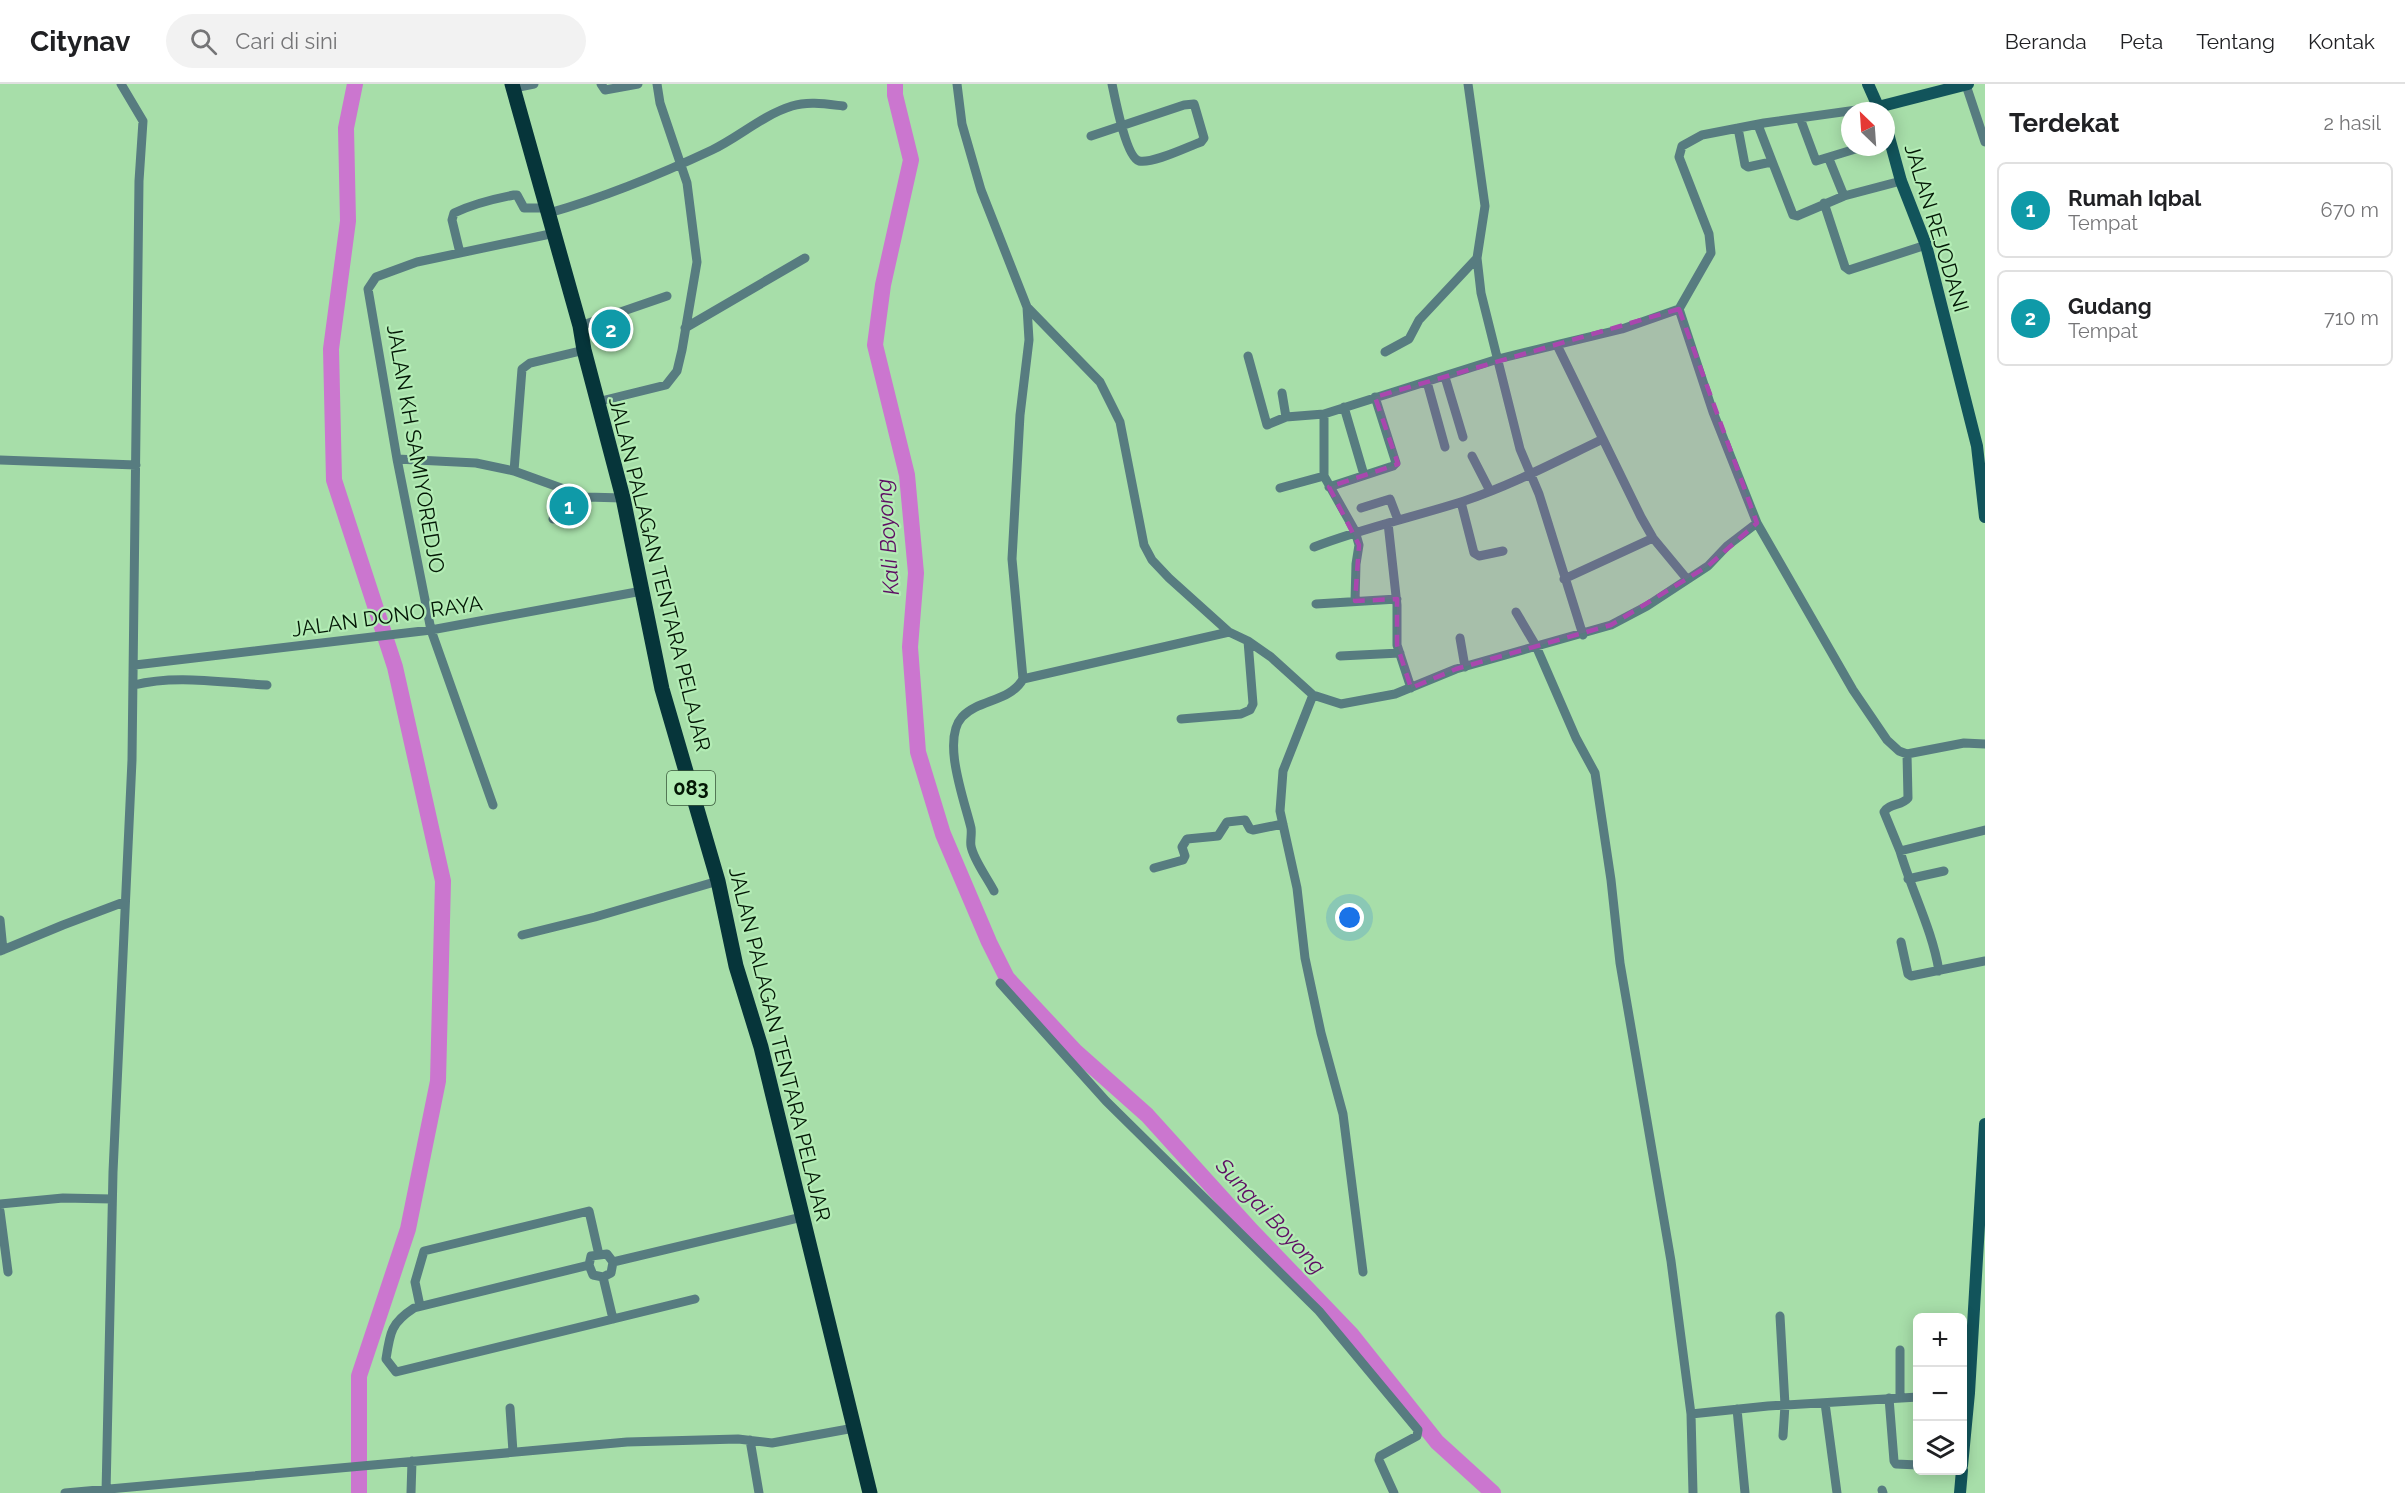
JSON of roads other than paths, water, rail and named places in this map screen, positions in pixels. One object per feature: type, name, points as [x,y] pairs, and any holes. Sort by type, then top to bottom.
[{"type":"main road","points":[[1868,84],[1876,102]]},
{"type":"main road","points":[[1895,104],[1967,84]]},
{"type":"main road","name":"JALAN PALAGAN TENTARA PELAJAR","points":[[513,86],[580,326],[584,351],[623,498],[662,688],[718,881],[736,966],[760,1047],[870,1493]]},
{"type":"main road","name":"JALAN REJODANI","points":[[1894,156],[1926,246],[1977,446],[1985,497],[1985,517]]},
{"type":"main road","points":[[1967,1372],[1985,1124]]},
{"type":"main road","points":[[1960,1493],[1962,1475]]},
{"type":"street","points":[[106,1491],[112,1198],[135,665],[139,181],[143,121],[121,84]]},
{"type":"street","points":[[513,86],[534,84]]},
{"type":"street","points":[[601,84],[606,90],[638,84]]},
{"type":"street","points":[[597,402],[666,385],[676,371],[685,328],[697,262],[687,183],[660,103],[657,84]]},
{"type":"street","points":[[957,84],[962,124],[981,190],[1027,307],[1029,340],[1020,415],[1012,559],[1023,679],[1018,689],[973,709],[956,726],[957,779],[971,829],[971,847],[994,891]]},
{"type":"street","points":[[1091,136],[1122,126],[1184,105],[1194,104],[1204,138],[1201,142],[1150,160],[1139,160],[1133,157],[1122,126],[1112,84]]},
{"type":"street","points":[[1468,84],[1485,206],[1477,258],[1481,293],[1520,449],[1539,494],[1583,635]]},
{"type":"street","points":[[1967,84],[1985,142]]},
{"type":"street","points":[[459,253],[452,220],[454,213],[483,204],[487,200],[517,195],[524,208],[548,211],[599,199],[713,149],[761,120],[793,106],[821,103],[843,106]]},
{"type":"street","points":[[1248,356],[1267,425],[1286,417],[1324,414],[1498,359],[1622,329],[1679,309],[1711,253],[1709,234],[1679,157],[1682,146],[1702,135],[1841,113]]},
{"type":"street","points":[[1800,118],[1814,159],[1819,162],[1841,155]]},
{"type":"street","points":[[1758,125],[1793,215],[1797,216],[1844,196],[1901,181]]},
{"type":"street","points":[[1738,128],[1746,167],[1771,162]]},
{"type":"street","points":[[1829,159],[1844,196]]},
{"type":"street","points":[[1824,203],[1845,267],[1849,270],[1926,246]]},
{"type":"street","name":"JALAN KH SAMIYOREDJO","points":[[493,805],[432,630],[397,459],[368,289],[376,278],[386,272],[417,262],[555,233]]},
{"type":"street","points":[[685,328],[805,258]]},
{"type":"street","points":[[1385,352],[1408,339],[1419,321],[1477,258]]},
{"type":"street","points":[[580,326],[667,296]]},
{"type":"street","points":[[1027,307],[1100,382],[1120,422],[1144,544],[1152,560],[1169,579],[1229,632],[1248,640],[1271,657],[1313,695],[1341,704],[1395,694],[1465,667],[1583,635],[1611,625],[1647,606],[1708,566],[1727,546],[1757,523]]},
{"type":"street","points":[[1679,309],[1713,412],[1757,523],[1853,690],[1887,740],[1907,754],[1964,743],[1985,744]]},
{"type":"street","points":[[1557,345],[1653,538],[1687,579]]},
{"type":"street","points":[[514,471],[522,369],[530,363],[584,351]]},
{"type":"street","points":[[1445,377],[1462,437]]},
{"type":"street","points":[[1427,382],[1445,447]]},
{"type":"street","points":[[1282,393],[1286,417]]},
{"type":"street","points":[[1329,487],[1393,466],[1397,461],[1375,397]]},
{"type":"street","points":[[1344,407],[1364,475]]},
{"type":"street","points":[[1324,414],[1324,476],[1355,531],[1359,545],[1355,601]]},
{"type":"street","points":[[1314,547],[1355,531],[1461,502],[1530,475],[1603,439]]},
{"type":"street","points":[[1472,456],[1490,491]]},
{"type":"street","points":[[397,459],[476,463],[514,471],[585,497],[623,498]]},
{"type":"street","points":[[0,460],[136,465]]},
{"type":"street","points":[[1280,488],[1324,476]]},
{"type":"street","points":[[553,519],[567,516],[585,497]]},
{"type":"street","points":[[1361,508],[1390,499],[1398,520]]},
{"type":"street","points":[[1461,502],[1474,554],[1482,556],[1503,552]]},
{"type":"street","points":[[1388,522],[1397,599],[1397,645],[1411,688]]},
{"type":"street","points":[[1564,579],[1653,538]]},
{"type":"street","name":"JALAN DONO RAYA","points":[[135,665],[432,630],[642,591]]},
{"type":"street","points":[[1316,604],[1397,599]]},
{"type":"street","points":[[1516,612],[1536,646],[1576,738],[1595,773],[1611,880],[1620,963],[1671,1261],[1691,1414],[1693,1493]]},
{"type":"street","points":[[1023,679],[1229,632]]},
{"type":"street","points":[[1460,638],[1465,667]]},
{"type":"street","points":[[1181,718],[1241,714],[1250,710],[1253,704],[1248,640]]},
{"type":"street","points":[[1340,656],[1400,653]]},
{"type":"street","points":[[134,685],[147,681],[267,684]]},
{"type":"street","points":[[1313,695],[1283,771],[1280,811],[1297,888],[1305,958],[1321,1033],[1343,1114],[1364,1272]]},
{"type":"street","points":[[1907,754],[1908,798],[1905,802],[1887,808],[1884,812],[1932,937],[1939,971]]},
{"type":"street","points":[[1154,868],[1183,860],[1185,856],[1182,846],[1187,839],[1218,836],[1227,822],[1245,820],[1253,830],[1283,825]]},
{"type":"street","points":[[1900,851],[1985,831]]},
{"type":"street","points":[[1908,879],[1944,871]]},
{"type":"street","points":[[522,935],[595,917],[718,881]]},
{"type":"street","points":[[0,921],[2,951],[124,902]]},
{"type":"street","points":[[1901,942],[1909,975],[1985,961]]},
{"type":"street","points":[[1000,983],[1106,1101],[1319,1311],[1418,1430],[1416,1436],[1380,1455],[1379,1460],[1394,1493]]},
{"type":"street","points":[[0,1204],[63,1198],[112,1198]]},
{"type":"street","points":[[0,1211],[8,1272]]},
{"type":"street","points":[[420,1306],[415,1282],[424,1251],[589,1211],[599,1255]]},
{"type":"street","points":[[613,1262],[802,1217]]},
{"type":"street","points":[[607,1254],[613,1262],[611,1273],[603,1277],[593,1275],[589,1265],[591,1256],[607,1254]]},
{"type":"street","points":[[589,1265],[414,1308],[398,1318],[389,1338],[386,1359],[396,1372],[695,1299]]},
{"type":"street","points":[[603,1277],[613,1319]]},
{"type":"street","points":[[1780,1316],[1785,1405],[1783,1436]]},
{"type":"street","points":[[1900,1350],[1900,1397]]},
{"type":"street","points":[[1691,1414],[1913,1397]]},
{"type":"street","points":[[1889,1398],[1894,1463],[1913,1465]]},
{"type":"street","points":[[1825,1402],[1838,1493]]},
{"type":"street","points":[[510,1408],[513,1452]]},
{"type":"street","points":[[1737,1409],[1745,1493]]},
{"type":"street","points":[[64,1493],[627,1442],[750,1440],[772,1443],[854,1428]]},
{"type":"street","points":[[750,1440],[759,1493]]},
{"type":"street","points":[[411,1493],[412,1461]]},
{"type":"waterway","points":[[355,84],[346,128],[348,221],[331,349],[334,480],[395,667],[443,881],[438,1081],[408,1229],[359,1376],[359,1493]]},
{"type":"waterway","name":"Kali Boyong","points":[[895,84],[895,95],[911,160],[883,285],[875,345],[907,475],[916,573],[910,647],[918,752],[943,834],[989,942],[1007,978],[1075,1051],[1147,1115],[1252,1231],[1351,1334],[1437,1442],[1493,1493]]},
{"type":"place","name":"Gudang","points":[[611,329]]},
{"type":"place","name":"Rumah Iqbal","points":[[569,506]]},
{"type":"water label","name":"Sungai Boyong","points":[[1271,1216]]}]
